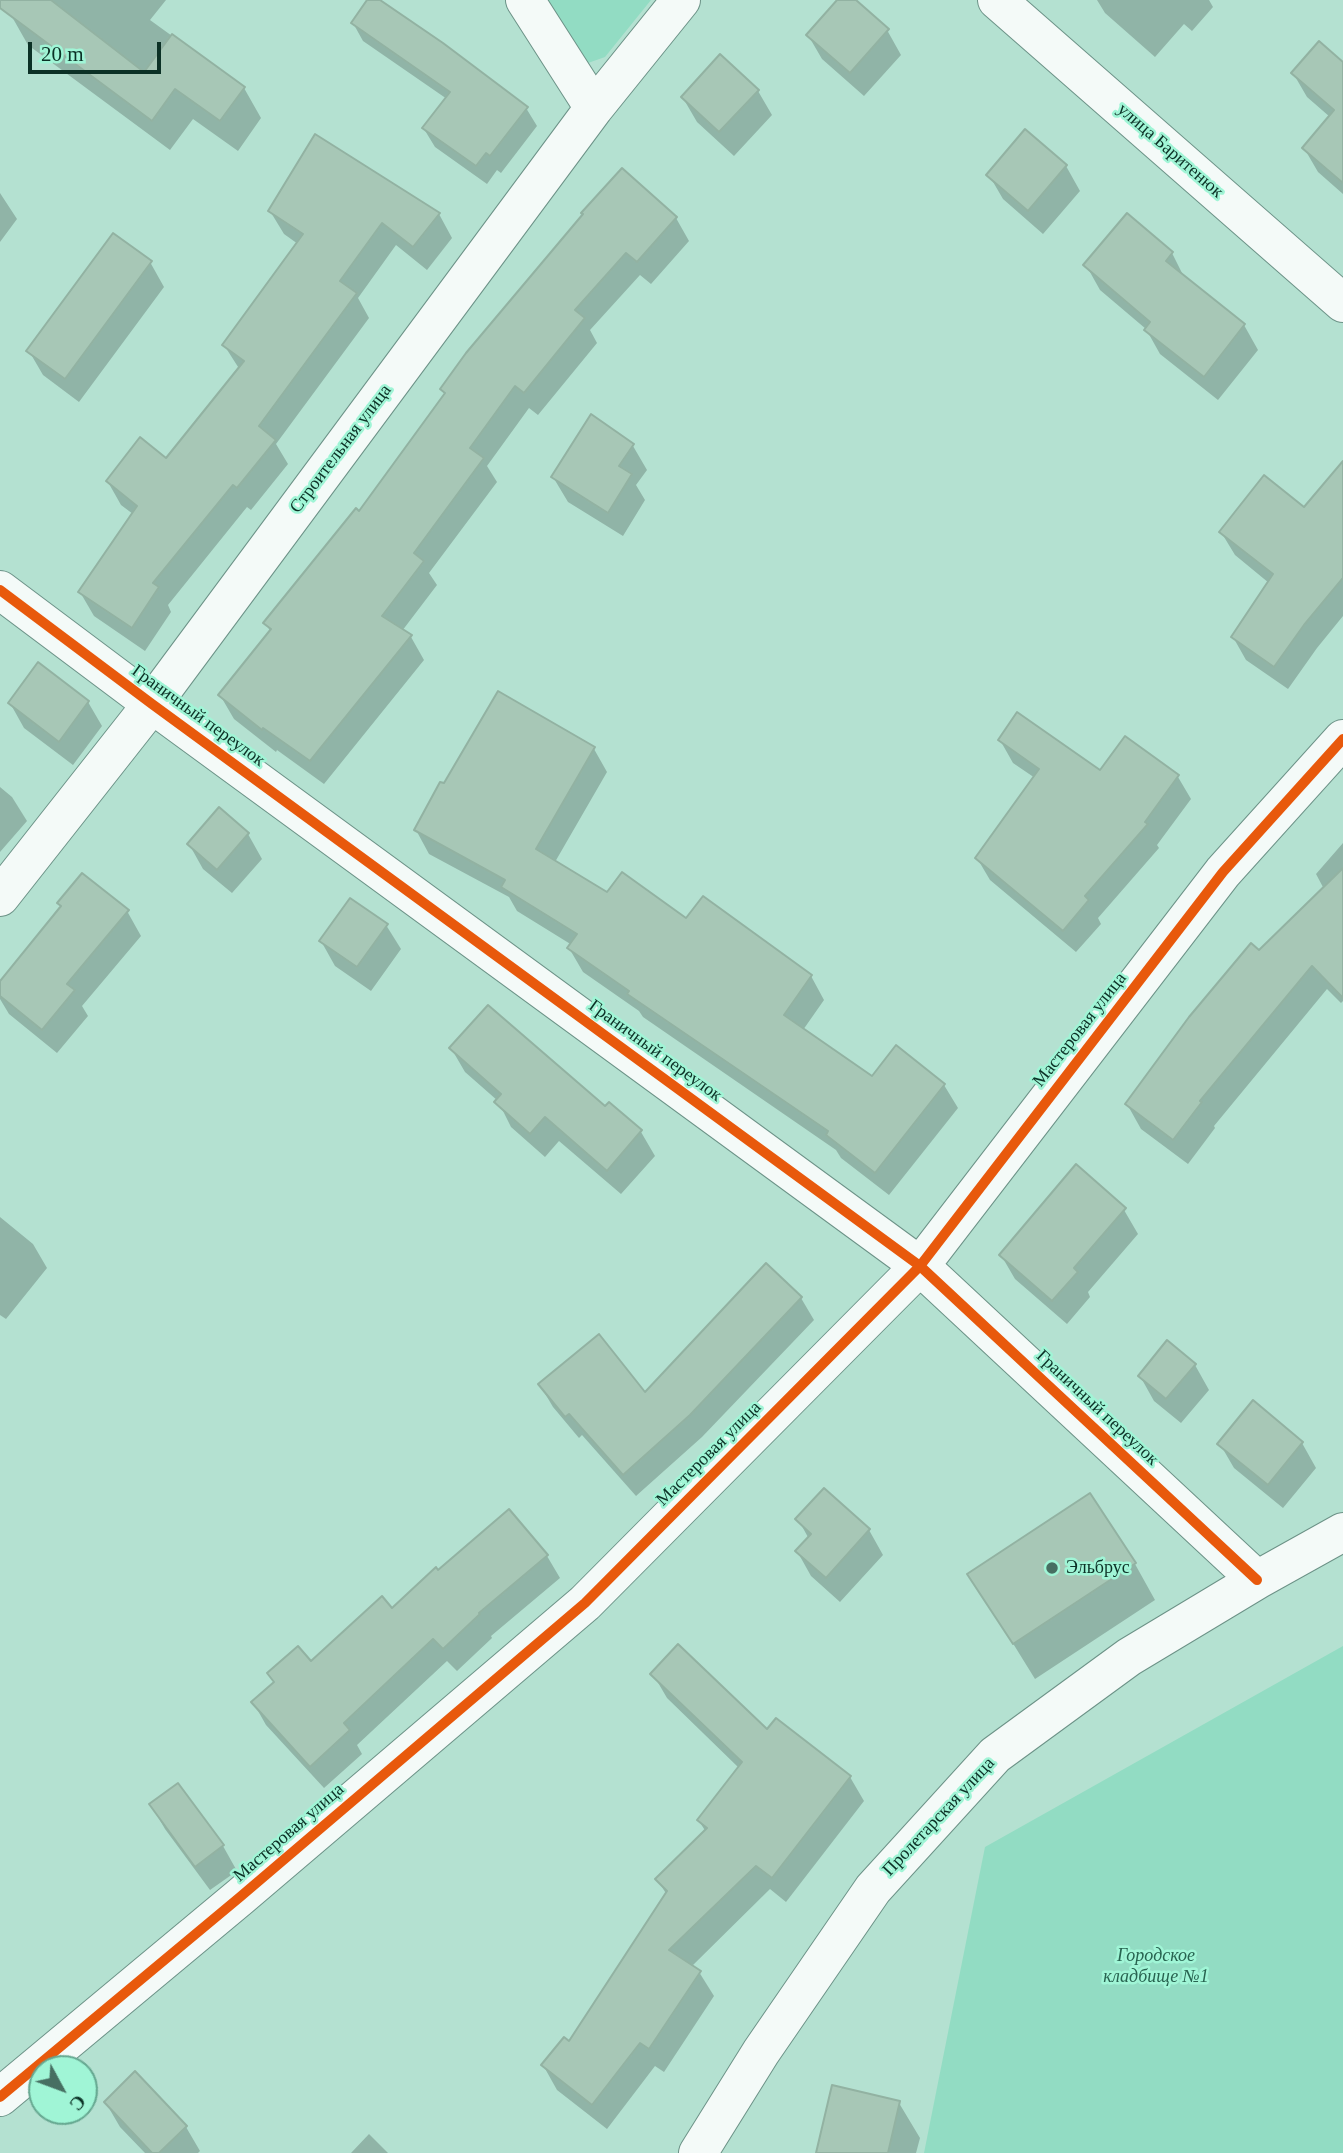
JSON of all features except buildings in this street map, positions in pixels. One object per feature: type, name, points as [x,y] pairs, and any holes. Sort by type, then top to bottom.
[{"type":"street","points":[[525,0],[594,108]]},
{"type":"street","name":"Строительная улица","points":[[0,897],[152,705],[594,108],[681,0]]},
{"type":"street","name":"улица Баритенюк","points":[[997,0],[1343,303]]},
{"type":"street","name":"Граничный переулок","points":[[0,590],[152,705],[920,1266],[1257,1580]]},
{"type":"street","name":"Мастеровая улица","points":[[0,2097],[585,1603],[920,1266],[1223,872],[1343,738]]},
{"type":"street","name":"Пролетарская улица","points":[[698,2153],[761,2052],[873,1889],[995,1755],[1129,1657],[1343,1532]]},
{"type":"green space","points":[[545,0],[651,0],[605,57],[588,63]]},
{"type":"green space","name":"Городское кладбище №1","points":[[1343,1646],[1343,2153],[924,2153],[985,1847]]},
{"type":"cycle path","points":[[0,590],[920,1266],[1257,1580]]},
{"type":"cycle path","points":[[0,2097],[585,1603],[920,1266],[1223,872],[1343,739]]},
{"type":"place","name":"Эльбрус","points":[[1052,1568]]}]
